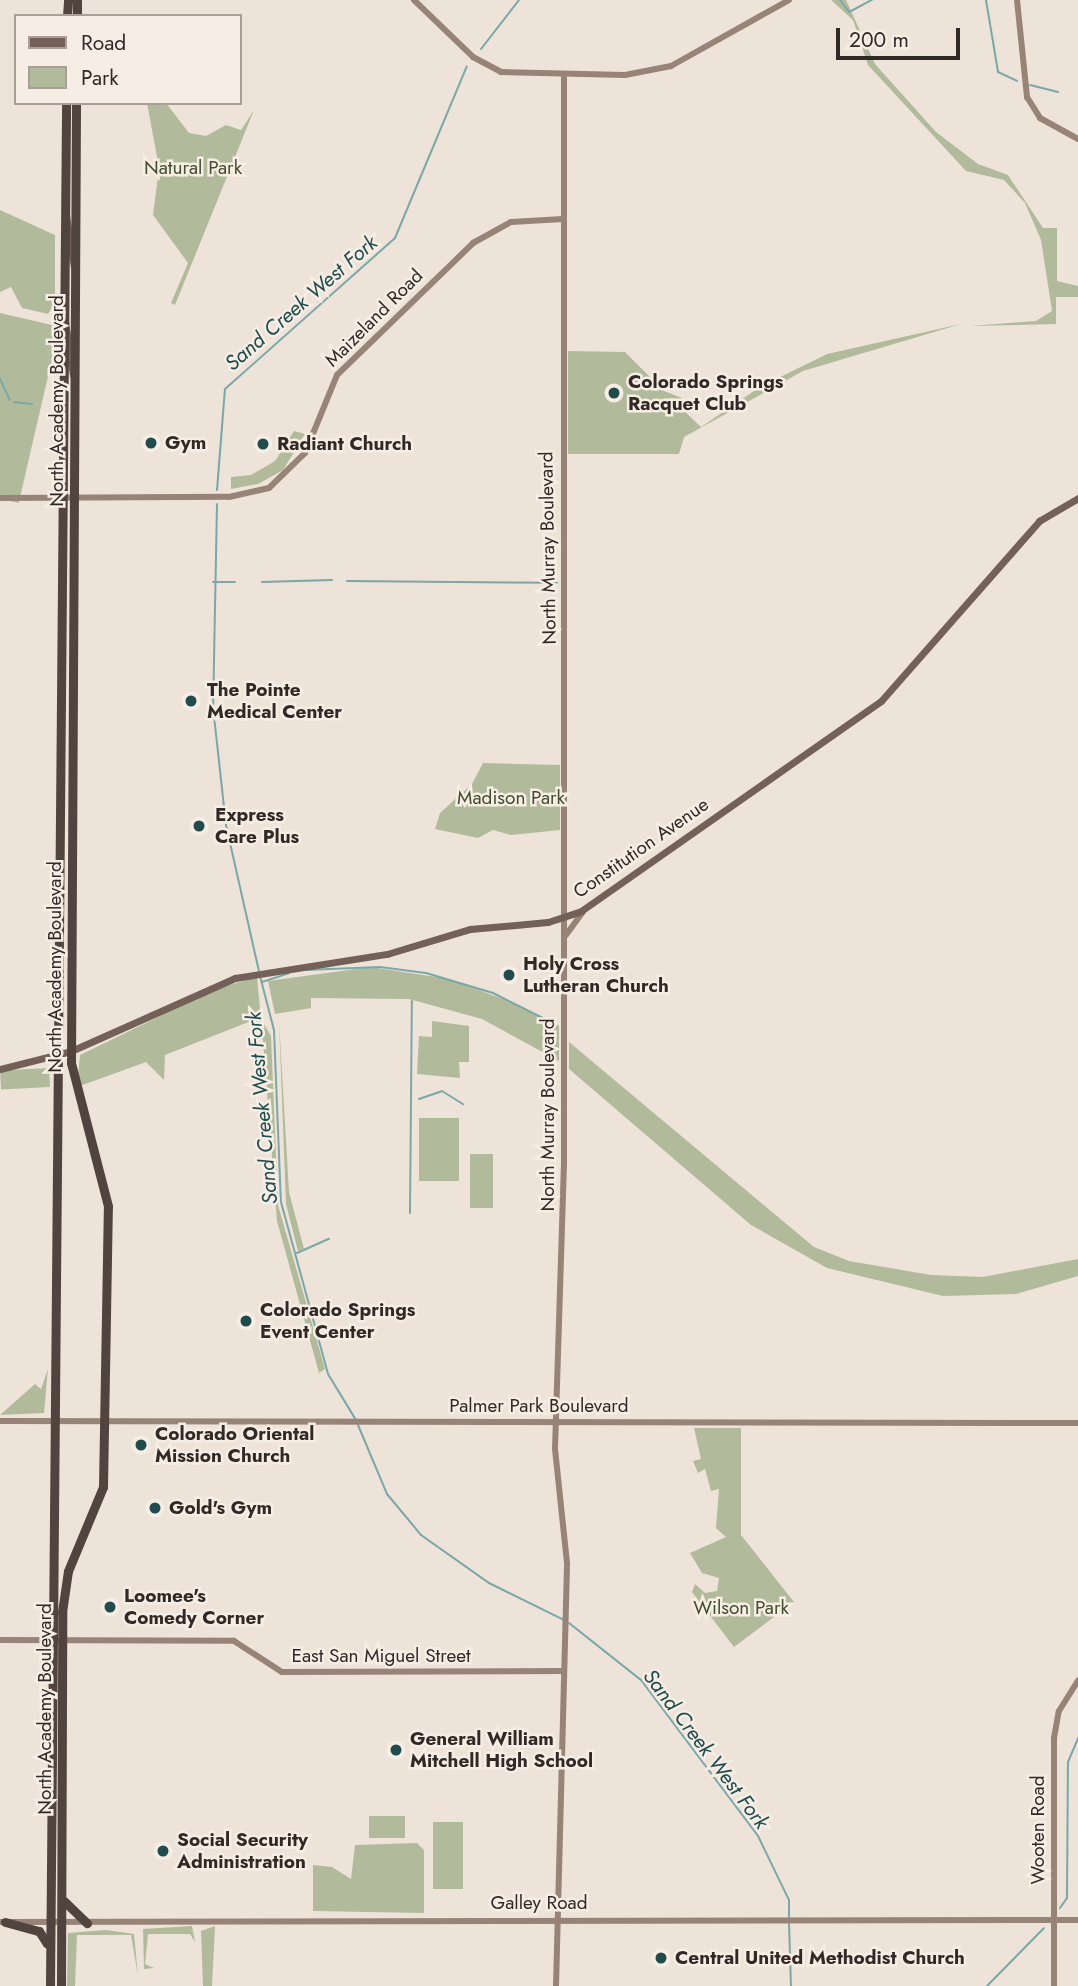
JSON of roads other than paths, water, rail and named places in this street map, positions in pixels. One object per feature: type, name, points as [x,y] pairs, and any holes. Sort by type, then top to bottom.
[{"type":"highway","name":"North Academy Boulevard","points":[[61,1986],[55,1421],[66,105]]},
{"type":"highway","name":"North Academy Boulevard","points":[[50,1986],[58,1641],[66,1580],[103,1487],[105,1420],[107,1190],[75,1096],[71,1051],[75,726],[73,375],[76,105]]},
{"type":"highway","points":[[61,667],[65,713],[75,726]]},
{"type":"highway","points":[[61,1893],[69,1911],[87,1923]]},
{"type":"highway","points":[[3,1922],[42,1933],[50,1956]]},
{"type":"main road","points":[[414,0],[486,66],[515,75],[663,69],[789,0]]},
{"type":"main road","points":[[1017,0],[1027,97],[1040,118],[1078,139]]},
{"type":"main road","name":"North Murray Boulevard","points":[[556,1986],[566,1635],[557,1422],[565,937],[564,75]]},
{"type":"main road","points":[[66,215],[74,267]]},
{"type":"main road","name":"Maizeland Road","points":[[0,498],[241,496],[277,483],[305,453],[337,375],[473,243],[511,222],[563,219]]},
{"type":"main road","points":[[65,321],[73,375]]},
{"type":"main road","name":"Constitution Avenue","points":[[0,1069],[58,1056],[184,996],[249,974],[366,958],[470,929],[565,917],[585,908],[881,701],[1039,521],[1078,498]]},
{"type":"main road","points":[[565,937],[585,908]]},
{"type":"main road","name":"Palmer Park Boulevard","points":[[0,1420],[1078,1423]]},
{"type":"main road","name":"East San Miguel Street","points":[[0,1640],[234,1641],[282,1672],[564,1671]]},
{"type":"main road","name":"Wooten Road","points":[[1054,1986],[1054,1730],[1078,1680]]},
{"type":"main road","name":"Galley Road","points":[[3,1922],[1078,1920]]},
{"type":"waterway","name":"Sand Creek West Fork","points":[[481,49],[519,0]]},
{"type":"waterway","points":[[840,0],[849,12]]},
{"type":"waterway","points":[[851,11],[872,0]]},
{"type":"waterway","points":[[986,0],[998,72],[1017,81]]},
{"type":"waterway","name":"Sand Creek West Fork","points":[[217,490],[225,389],[395,238],[467,66]]},
{"type":"waterway","points":[[1030,85],[1058,92]]},
{"type":"waterway","points":[[0,379],[10,400]]},
{"type":"waterway","points":[[14,402],[32,404]]},
{"type":"waterway","name":"Sand Creek West Fork","points":[[217,504],[213,707],[226,825],[259,971]]},
{"type":"waterway","name":"Sand Creek West Fork","points":[[262,582],[332,580]]},
{"type":"waterway","points":[[347,581],[557,583]]},
{"type":"waterway","name":"Sand Creek West Fork","points":[[213,582],[235,582]]},
{"type":"waterway","points":[[305,970],[380,967],[426,973],[493,993],[555,1024]]},
{"type":"waterway","points":[[262,982],[289,973]]},
{"type":"waterway","name":"Sand Creek West Fork","points":[[260,976],[274,1030],[281,1202],[328,1374],[356,1420]]},
{"type":"waterway","points":[[410,1213],[412,1001]]},
{"type":"waterway","points":[[419,1099],[442,1091],[463,1104]]},
{"type":"waterway","points":[[297,1253],[329,1239]]},
{"type":"waterway","name":"Sand Creek West Fork","points":[[358,1425],[387,1494],[421,1535],[489,1583],[564,1620]]},
{"type":"waterway","name":"Sand Creek West Fork","points":[[569,1623],[641,1680],[758,1836],[789,1900],[789,1918]]},
{"type":"waterway","points":[[1060,1908],[1067,1898],[1068,1762],[1078,1738]]},
{"type":"waterway","name":"Sand Creek West Fork","points":[[789,1923],[791,1986]]},
{"type":"waterway","points":[[987,1986],[1044,1928]]},
{"type":"place","name":"Colorado Springs Racquet Club","points":[[614,393]]},
{"type":"place","name":"Gym","points":[[151,443]]},
{"type":"place","name":"Radiant Church","points":[[263,444]]},
{"type":"place","name":"The Pointe Medical Center","points":[[191,701]]},
{"type":"place","name":"Express Care Plus","points":[[199,826]]},
{"type":"place","name":"Holy Cross Lutheran Church","points":[[509,975]]},
{"type":"place","name":"Colorado Springs Event Center","points":[[246,1321]]},
{"type":"place","name":"Colorado Oriental Mission Church","points":[[141,1445]]},
{"type":"place","name":"Gold's Gym","points":[[155,1508]]},
{"type":"place","name":"Loomee's Comedy Corner","points":[[110,1607]]},
{"type":"place","name":"General William Mitchell High School","points":[[396,1750]]},
{"type":"place","name":"Social Security Administration","points":[[163,1851]]},
{"type":"place","name":"Central United Methodist Church","points":[[661,1958]]},
{"type":"park label","name":"Natural Park","points":[[193,168]]},
{"type":"park label","name":"Madison Park","points":[[511,798]]},
{"type":"park label","name":"Wilson Park","points":[[741,1608]]}]
